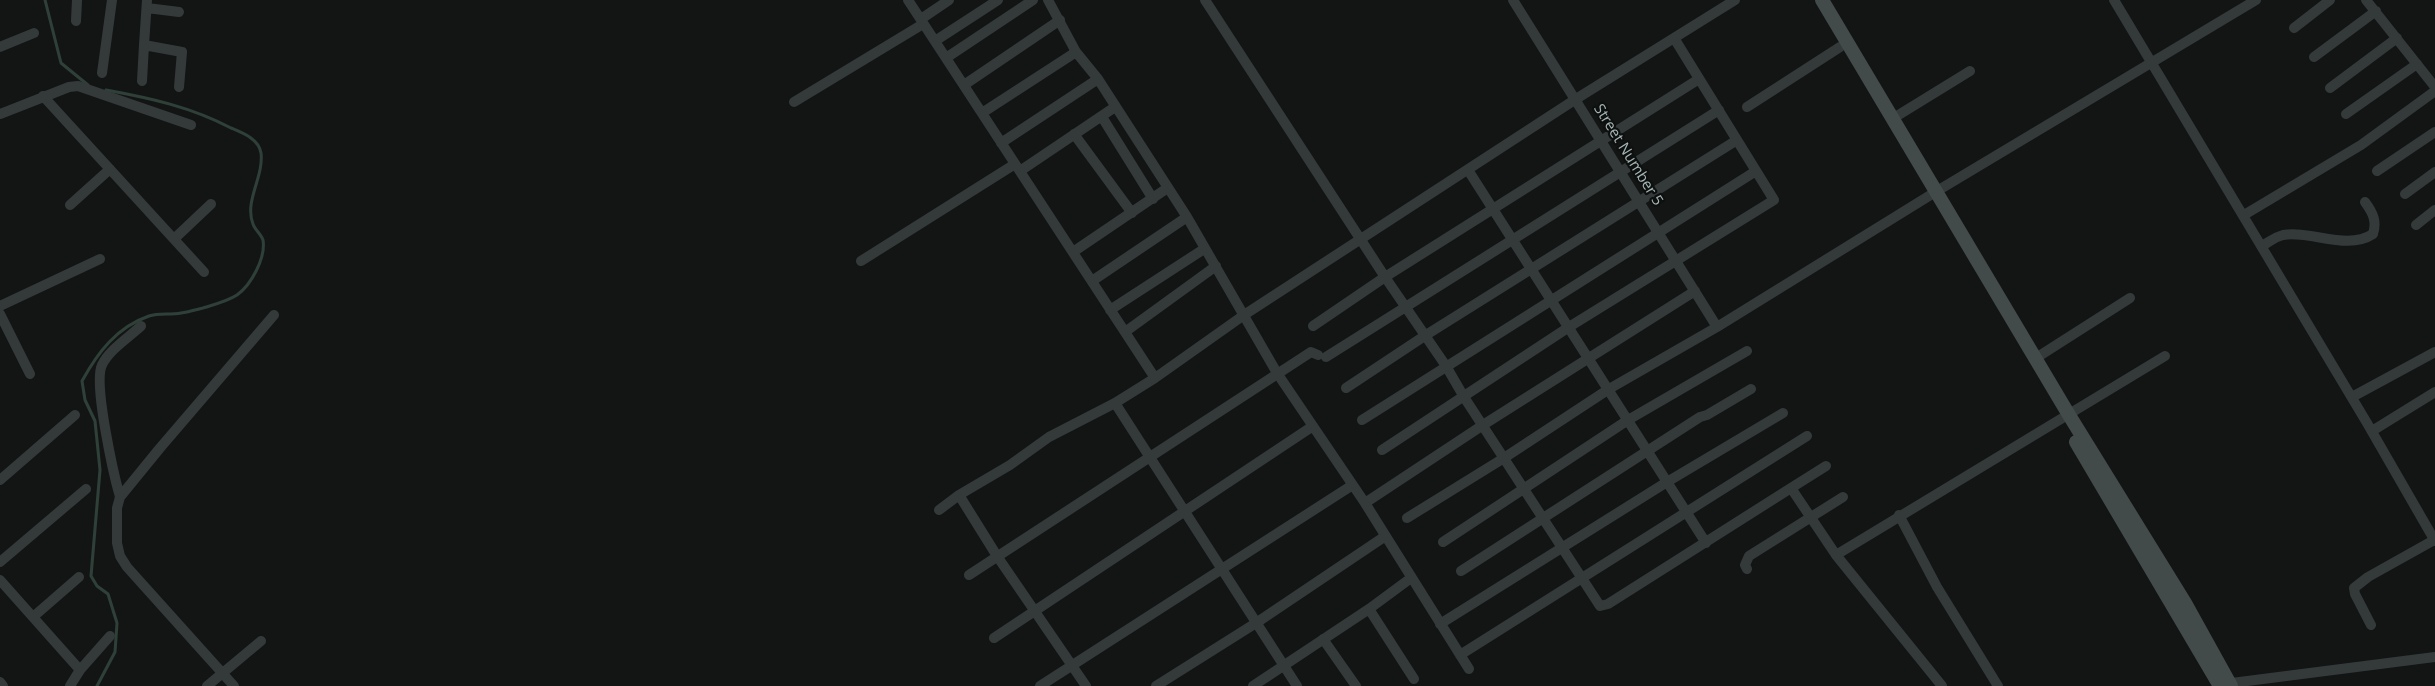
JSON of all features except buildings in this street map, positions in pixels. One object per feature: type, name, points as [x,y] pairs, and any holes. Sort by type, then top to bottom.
[{"type":"street","points":[[75,21],[77,0]]},
{"type":"street","points":[[102,73],[112,0]]},
{"type":"street","points":[[794,102],[922,21],[949,0]]},
{"type":"street","points":[[935,41],[998,0]]},
{"type":"street","points":[[946,58],[1033,0]]},
{"type":"street","points":[[1048,0],[1076,52],[1098,79],[1166,189],[1187,217],[1277,373],[1351,486],[1365,503],[1384,537],[1469,669]]},
{"type":"street","points":[[1205,0],[1385,278],[1426,335],[1599,604],[1604,606],[1827,466]]},
{"type":"street","points":[[939,510],[1049,437],[1115,403],[1155,378],[1244,315],[1576,99],[1735,0]]},
{"type":"street","points":[[1811,0],[2036,358],[2065,417]]},
{"type":"street","points":[[1822,0],[1933,193],[2225,685]]},
{"type":"street","points":[[2114,0],[2352,397],[2435,541],[2368,577],[2354,588],[2371,625]]},
{"type":"street","points":[[1407,518],[1609,389],[1717,327],[1933,193],[2256,0]]},
{"type":"street","points":[[2294,28],[2330,0]]},
{"type":"street","points":[[2244,215],[2361,145],[2435,89],[2366,0]]},
{"type":"street","points":[[910,1],[1155,378]]},
{"type":"street","name":"Street Number 5","points":[[1518,2],[1619,172],[1717,327]]},
{"type":"street","points":[[142,81],[147,4],[179,12]]},
{"type":"street","points":[[2314,57],[2376,11]]},
{"type":"street","points":[[964,85],[1060,20]]},
{"type":"street","points":[[0,47],[34,33]]},
{"type":"street","points":[[1382,450],[1569,327],[1774,200],[1674,38]]},
{"type":"street","points":[[2330,88],[2397,38]]},
{"type":"street","points":[[144,45],[182,52],[178,87]]},
{"type":"street","points":[[1747,107],[1840,47]]},
{"type":"street","points":[[982,113],[1076,52]]},
{"type":"street","points":[[2346,114],[2417,64]]},
{"type":"street","points":[[1892,119],[1970,71]]},
{"type":"street","points":[[1001,143],[1098,79]]},
{"type":"street","points":[[1313,326],[1601,140],[1699,80]]},
{"type":"street","points":[[0,114],[43,96],[78,86],[191,125]]},
{"type":"street","points":[[43,96],[204,272]]},
{"type":"street","points":[[861,261],[1074,134],[1115,107]]},
{"type":"street","points":[[969,575],[1277,373],[1311,352],[1322,356],[1407,307],[1719,110]]},
{"type":"street","points":[[1102,117],[1153,199]]},
{"type":"street","points":[[2377,171],[2435,132]]},
{"type":"street","points":[[1074,134],[1132,213]]},
{"type":"street","points":[[1346,388],[1426,335],[1737,140]]},
{"type":"street","points":[[70,205],[110,169]]},
{"type":"street","points":[[1468,170],[1706,543]]},
{"type":"street","points":[[1362,420],[1756,171]]},
{"type":"street","points":[[2405,194],[2435,172]]},
{"type":"street","points":[[1073,252],[1166,189]]},
{"type":"street","points":[[2262,246],[2280,236],[2290,234],[2346,240],[2367,238],[2373,234],[2375,222],[2365,202]]},
{"type":"street","points":[[174,239],[211,204]]},
{"type":"street","points":[[2416,225],[2435,210]]},
{"type":"street","points":[[1092,281],[1187,217]]},
{"type":"street","points":[[1110,310],[1204,249]]},
{"type":"street","points":[[0,306],[100,259]]},
{"type":"street","points":[[1125,332],[1216,266]]},
{"type":"street","points":[[1365,503],[1483,425],[1695,291]]},
{"type":"street","points":[[2036,358],[2130,298]]},
{"type":"street","points":[[0,314],[30,374]]},
{"type":"street","points":[[234,686],[127,567],[120,556],[117,543],[117,508],[120,497],[274,315]]},
{"type":"street","points":[[120,497],[112,470],[100,373],[107,357],[141,326]]},
{"type":"street","points":[[1443,542],[1628,420],[1747,351]]},
{"type":"street","points":[[2352,397],[2435,352]]},
{"type":"street","points":[[1836,555],[2165,356]]},
{"type":"street","points":[[1461,571],[1700,417],[1751,389]]},
{"type":"street","points":[[2372,431],[2435,392]]},
{"type":"street","points":[[1115,403],[1297,686]]},
{"type":"street","points":[[1440,624],[1783,412]]},
{"type":"street","points":[[0,480],[75,415]]},
{"type":"street","points":[[994,638],[1313,426]]},
{"type":"street","points":[[1460,655],[1583,580],[1807,436]]},
{"type":"street","points":[[1040,686],[1351,486]]},
{"type":"street","points":[[0,562],[86,489]]},
{"type":"street","points":[[1791,489],[1836,555],[1942,686]]},
{"type":"street","points":[[959,495],[997,556],[1086,686]]},
{"type":"street","points":[[1747,569],[1745,565],[1749,556],[1843,497]]},
{"type":"street","points":[[1899,515],[1937,587],[1998,686]]},
{"type":"street","points":[[1156,686],[1256,623],[1384,537]]},
{"type":"street","points":[[33,617],[79,577]]},
{"type":"street","points":[[1253,686],[1412,578]]},
{"type":"street","points":[[0,580],[80,670]]},
{"type":"street","points":[[1369,609],[1414,679]]},
{"type":"street","points":[[70,686],[80,670],[110,636]]},
{"type":"street","points":[[1323,639],[1356,686]]},
{"type":"street","points":[[207,686],[261,642]]},
{"type":"street","points":[[2215,686],[2435,657]]},
{"type":"street","points":[[0,682],[3,686]]},
{"type":"waterway","points":[[45,0],[61,63],[88,85]]},
{"type":"waterway","points":[[97,686],[115,652],[117,623],[108,594],[97,586],[91,576],[100,470],[95,421],[85,400],[82,381],[102,351],[127,327],[149,316],[203,308],[237,295],[247,285],[260,263],[263,247],[263,240],[254,226],[251,215],[252,198],[261,162],[260,148],[254,140],[185,109],[106,90]]}]
